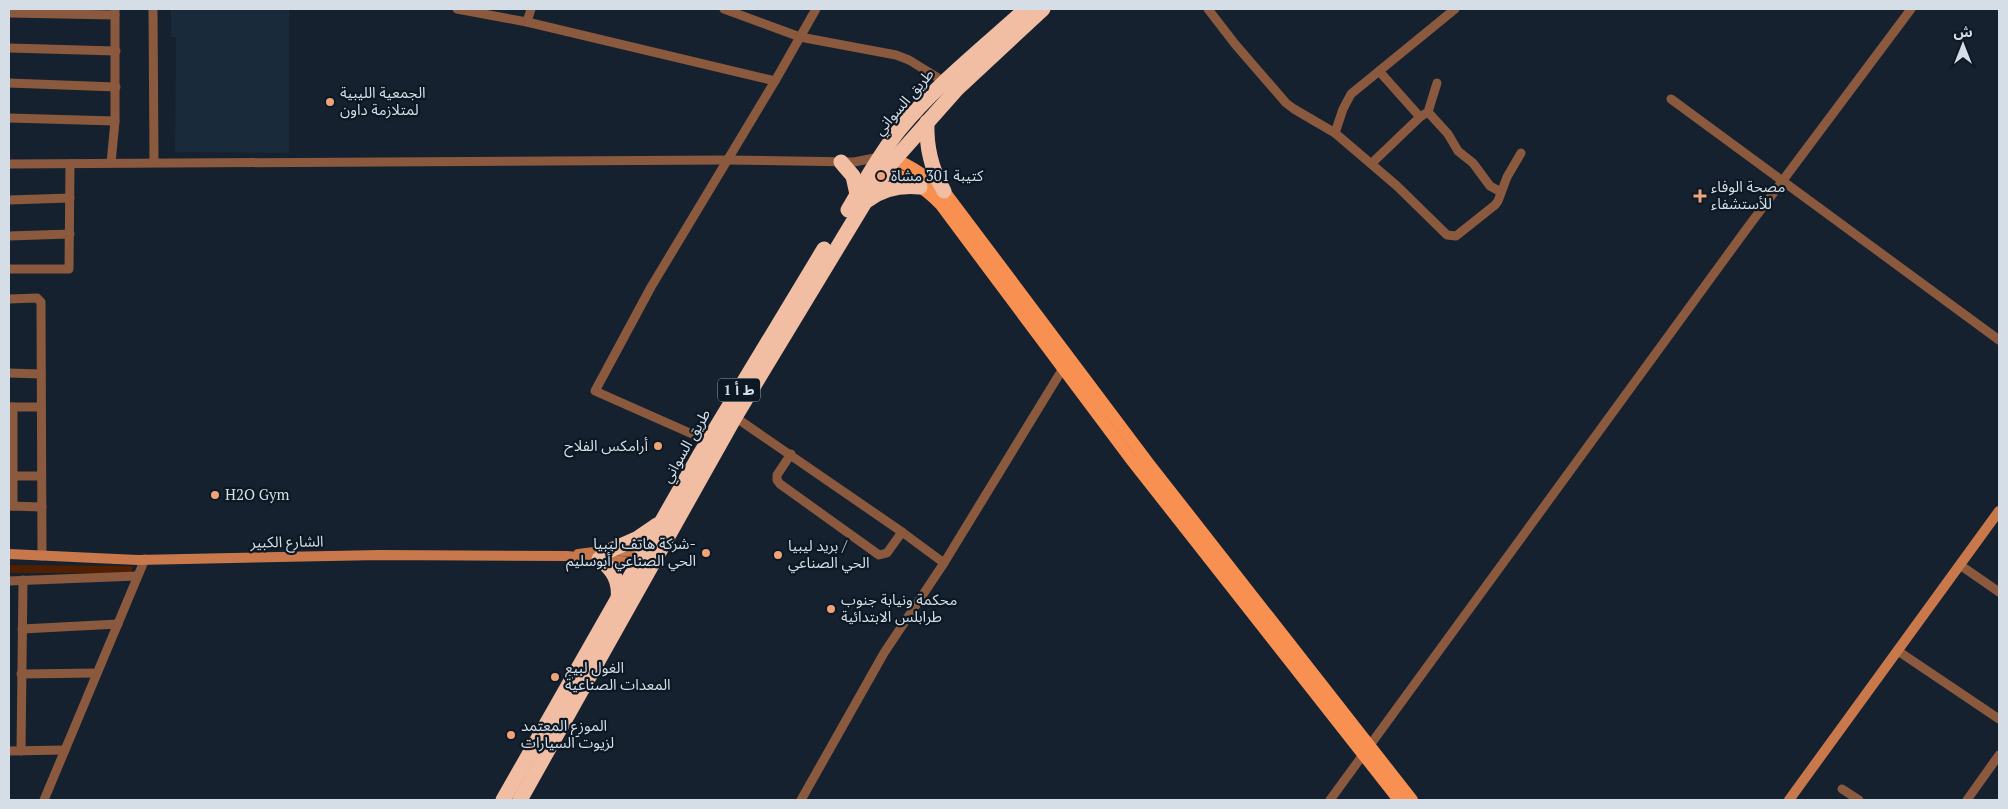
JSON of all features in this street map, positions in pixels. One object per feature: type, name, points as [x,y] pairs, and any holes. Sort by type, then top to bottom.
[{"type":"highway","name":"طريق السواني","points":[[503,800],[618,600],[648,559],[662,522],[708,442],[883,164],[900,130],[1029,12]]},
{"type":"highway","name":"طريق السواني","points":[[883,164],[927,122],[951,85]]},
{"type":"highway","points":[[927,122],[928,151],[931,165],[944,191]]},
{"type":"highway","points":[[847,162],[861,198],[896,187],[920,187]]},
{"type":"highway","name":"طريق السواني","points":[[520,800],[648,559],[735,417],[861,198]]},
{"type":"highway","points":[[618,600],[617,581],[607,565],[605,554],[638,538],[662,522]]},
{"type":"main road","points":[[883,164],[920,187],[941,205],[1066,363]]},
{"type":"main road","points":[[883,164],[921,173],[944,191],[1066,363],[1130,458],[1367,751],[1412,800]]},
{"type":"main road","points":[[1367,751],[1398,800]]},
{"type":"street","points":[[153,9],[154,162]]},
{"type":"street","points":[[457,9],[527,22],[775,81]]},
{"type":"street","points":[[527,22],[531,9]]},
{"type":"street","points":[[724,9],[800,37],[896,55],[909,60],[951,85]]},
{"type":"street","points":[[708,442],[595,391],[651,287],[816,9]]},
{"type":"street","points":[[1208,9],[1235,44],[1286,103],[1335,133],[1372,163],[1422,209],[1444,233],[1452,237],[1456,236],[1495,205],[1507,177],[1521,153]]},
{"type":"street","points":[[1335,133],[1343,109],[1351,94],[1455,9]]},
{"type":"street","points":[[1330,800],[1745,231],[1911,9]]},
{"type":"street","points":[[9,13],[115,12],[116,86],[111,163]]},
{"type":"street","points":[[9,48],[116,51]]},
{"type":"street","points":[[1379,71],[1424,115],[1448,134],[1458,151],[1473,163],[1490,186],[1501,192]]},
{"type":"street","points":[[9,83],[116,86]]},
{"type":"street","points":[[1372,163],[1424,115],[1437,83]]},
{"type":"street","points":[[1671,99],[1784,180],[1999,340]]},
{"type":"street","points":[[9,118],[115,120]]},
{"type":"street","points":[[9,164],[726,160],[883,164]]},
{"type":"street","points":[[9,269],[69,269],[70,164]]},
{"type":"street","points":[[9,200],[70,198]]},
{"type":"street","points":[[9,236],[70,234]]},
{"type":"street","points":[[9,298],[37,298],[41,302],[42,556]]},
{"type":"street","points":[[801,800],[884,653],[944,563],[1066,363]]},
{"type":"street","points":[[9,373],[41,374]]},
{"type":"street","points":[[41,407],[11,407],[11,506],[42,507]]},
{"type":"street","points":[[735,417],[791,454],[944,563]]},
{"type":"street","points":[[791,454],[777,475],[777,480],[780,484],[879,555],[887,553],[902,532]]},
{"type":"street","points":[[11,476],[41,476]]},
{"type":"street","points":[[1789,800],[1999,511]]},
{"type":"street","name":"الشارع الكبير","points":[[9,554],[145,560],[380,555],[567,556],[605,554],[648,559]]},
{"type":"street","name":"الشارع الكبير","points":[[567,556],[605,554],[648,559]]},
{"type":"street","points":[[44,800],[145,560]]},
{"type":"street","points":[[1960,565],[1999,592]]},
{"type":"street","points":[[9,581],[137,576]]},
{"type":"street","points":[[21,751],[23,580]]},
{"type":"street","points":[[22,629],[118,624]]},
{"type":"street","points":[[1898,651],[1999,719]]},
{"type":"street","points":[[21,674],[96,673]]},
{"type":"street","points":[[9,751],[65,750]]},
{"type":"street","points":[[1966,800],[1999,755]]},
{"type":"street","points":[[1842,789],[1859,800]]},
{"type":"shaded area","points":[[171,9],[289,9],[289,153],[175,152],[176,37],[171,37]]},
{"type":"shaded area","points":[[9,565],[133,566],[131,573],[11,573],[9,572]]},
{"type":"place","name":"الجمعية الليبية لمتلازمة داون","points":[[330,102]]},
{"type":"place","name":"كتيبة 301 مشاة","points":[[881,176]]},
{"type":"place","name":"مصحة الوفاء للأستشفاء","points":[[1700,196]]},
{"type":"place","name":"أرامكس الفلاح","points":[[658,446]]},
{"type":"place","name":"H2O Gym","points":[[215,495]]},
{"type":"place","name":"شركة هاتف ليبيا- الحي الصناعي أبوسليم","points":[[706,553]]},
{"type":"place","name":"بريد ليبيا / الحي الصناعي","points":[[778,555]]},
{"type":"place","name":"محكمة ونيابة جنوب طرابلس الابتدائية","points":[[831,609]]},
{"type":"place","name":"الغول لبيع المعدات الصناعية","points":[[555,677]]},
{"type":"place","name":"الموزع المعتمد لزيوت السيارات","points":[[511,735]]}]
